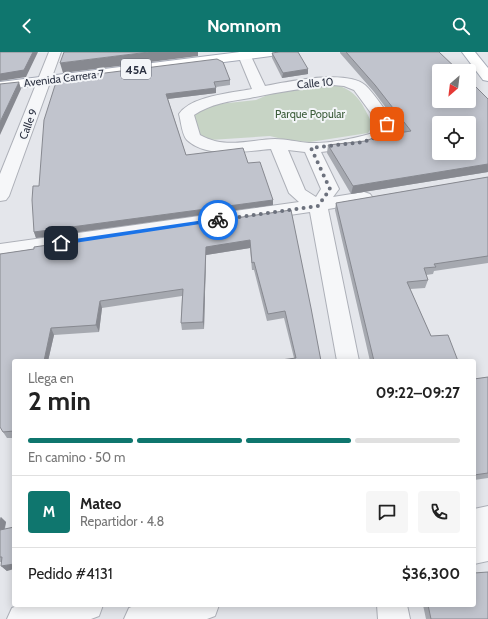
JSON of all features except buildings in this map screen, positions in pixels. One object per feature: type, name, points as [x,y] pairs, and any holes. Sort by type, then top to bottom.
[{"type":"main road","name":"Avenida Carrera 7","points":[[0,86],[48,74],[179,52]]},
{"type":"main road","name":"Avenida Carrera 7","points":[[7,72],[48,74],[271,52]]},
{"type":"main road","points":[[468,52],[488,77]]},
{"type":"street","name":"Calle 9","points":[[0,196],[48,74],[55,52]]},
{"type":"street","points":[[244,55],[260,91]]},
{"type":"street","name":"Calle 10","points":[[333,81],[346,82],[359,87],[387,124],[382,135],[363,142],[311,148],[277,144],[226,148],[207,145],[193,137],[186,114],[196,107],[211,101],[297,84],[333,81]]},
{"type":"street","points":[[277,144],[298,193],[318,206],[348,359]]},
{"type":"street","points":[[311,148],[330,189],[318,206]]},
{"type":"street","points":[[0,251],[380,196]]},
{"type":"street","points":[[476,523],[488,520]]},
{"type":"street","points":[[476,550],[488,547]]},
{"type":"street","points":[[23,619],[79,607]]},
{"type":"street","points":[[140,619],[195,607]]},
{"type":"street","points":[[392,607],[394,619]]},
{"type":"green space","name":"Parque Popular","points":[[337,85],[344,88],[360,100],[373,125],[368,133],[310,142],[290,141],[270,136],[210,140],[196,136],[191,113],[200,106],[256,100],[272,93],[298,87]]},
{"type":"way so far","points":[[218,220],[318,206],[330,189],[311,148],[363,142],[382,135],[387,124]]},
{"type":"route","points":[[61,243],[218,220]]}]
